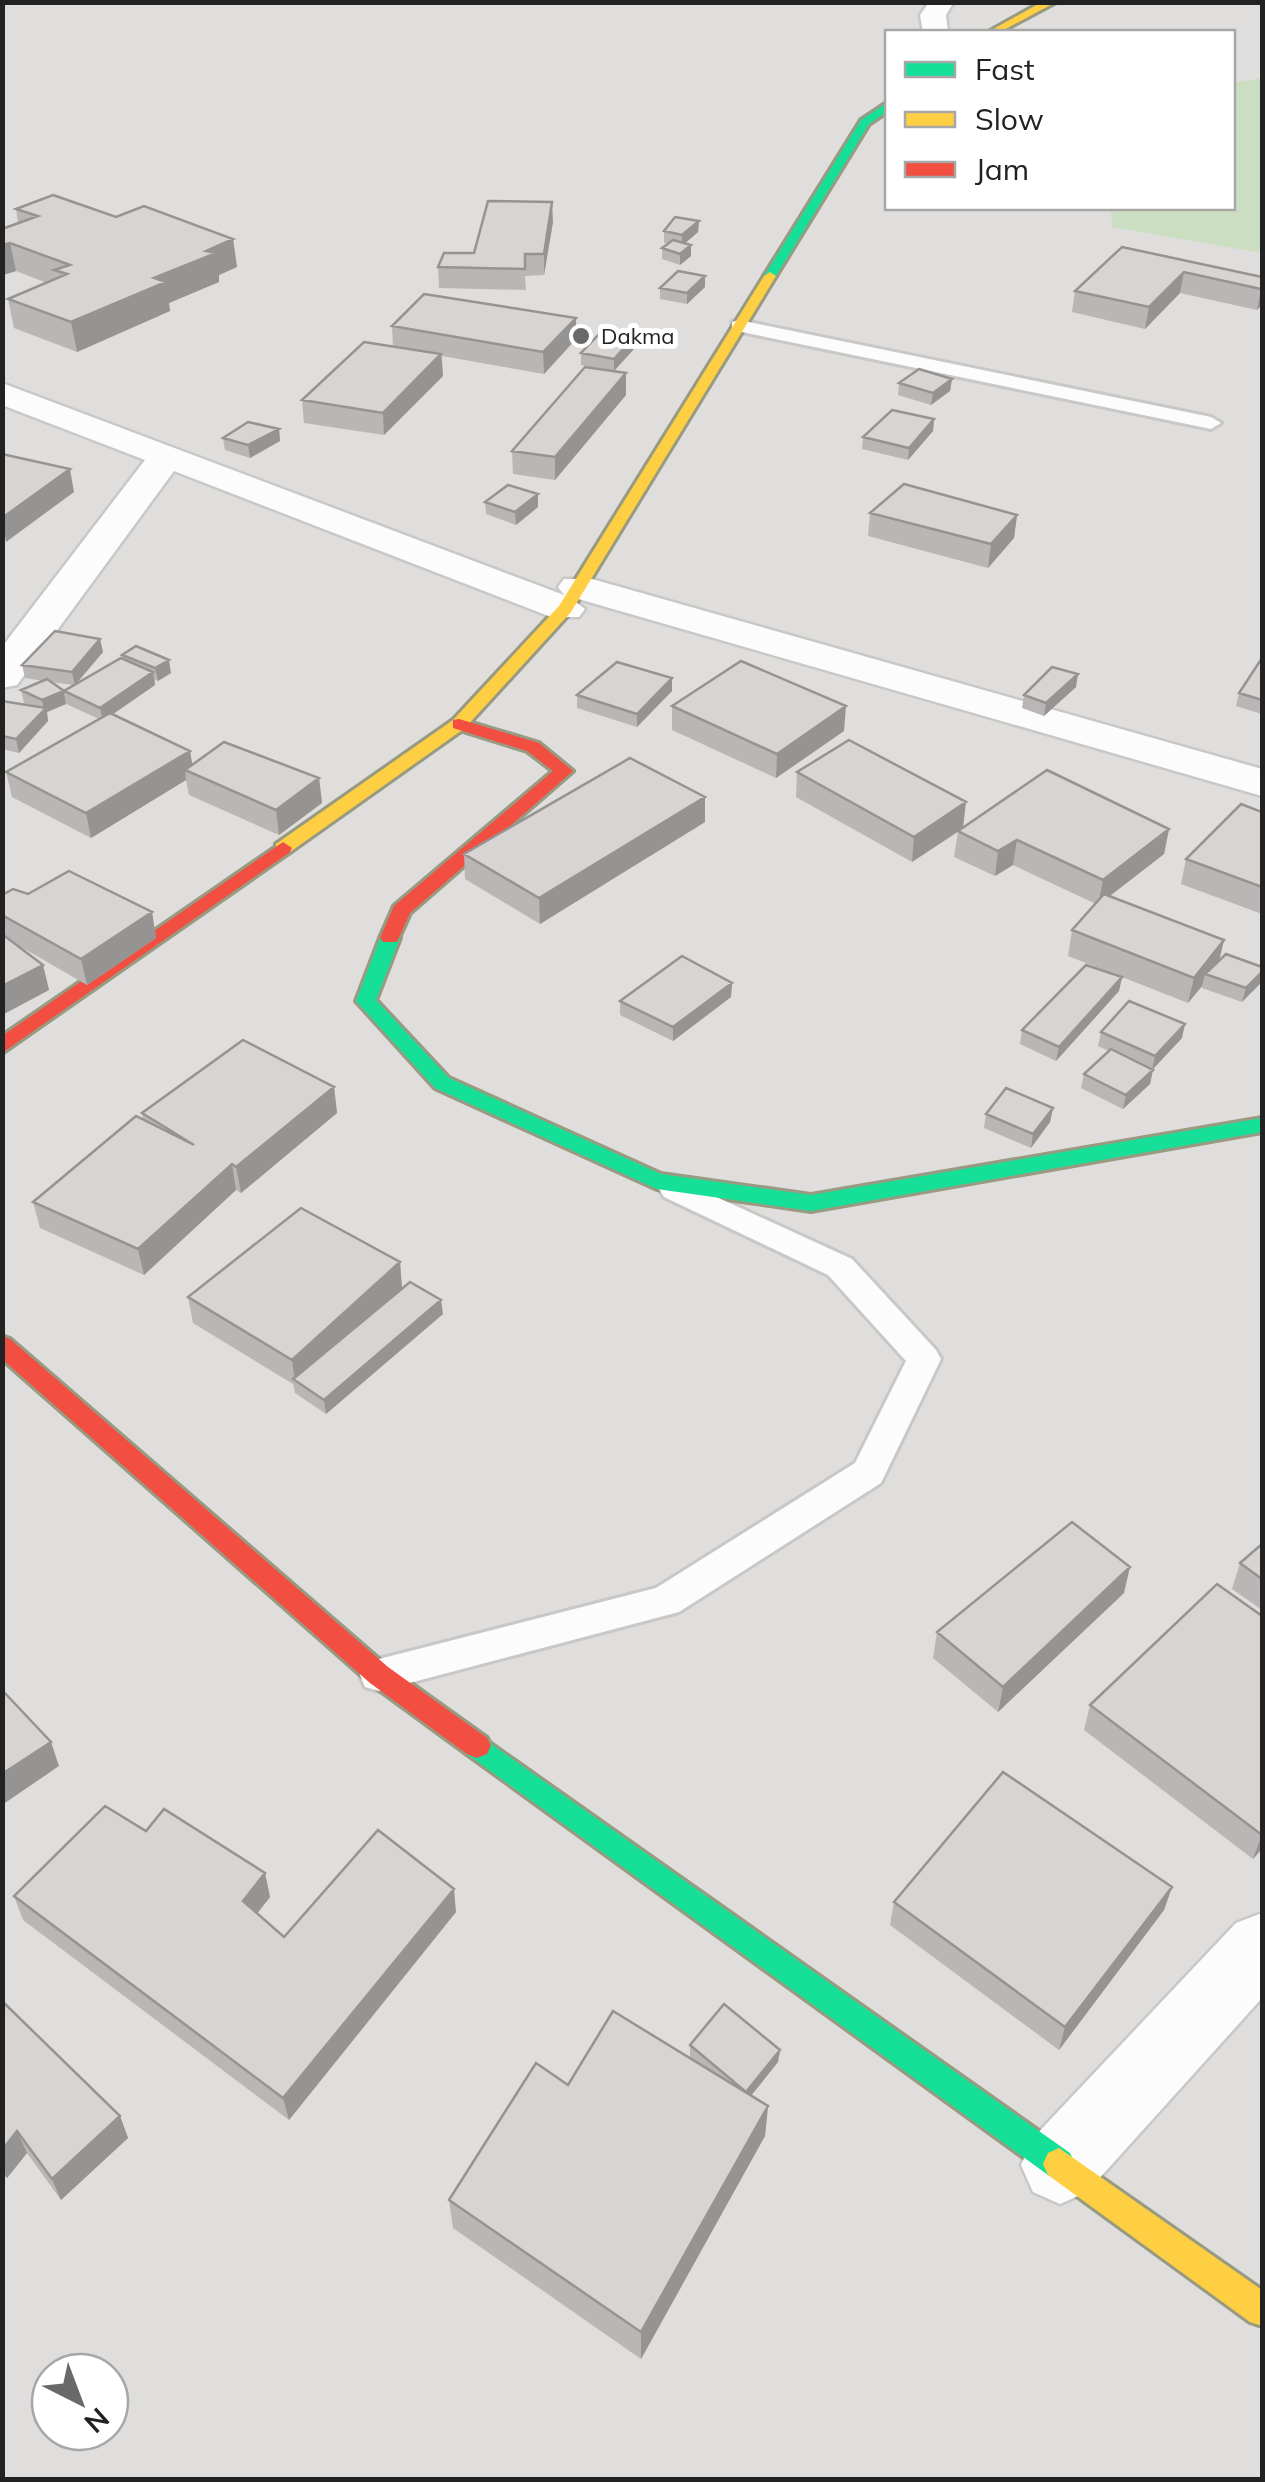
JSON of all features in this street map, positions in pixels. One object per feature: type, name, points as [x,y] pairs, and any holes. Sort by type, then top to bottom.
[{"type":"street","points":[[936,30],[933,15],[942,2]]},
{"type":"street","points":[[997,30],[1051,2]]},
{"type":"street","points":[[2,1046],[459,724],[572,598],[864,122],[885,107]]},
{"type":"street","points":[[2,394],[572,598],[1262,784]]},
{"type":"street","points":[[2,676],[167,456]]},
{"type":"street","points":[[459,724],[533,747],[564,771],[401,910],[366,1001],[442,1082],[657,1180],[811,1203],[1262,1126]]},
{"type":"street","points":[[2,1345],[379,1675],[1262,2310]]},
{"type":"street","points":[[1060,2164],[1262,1948]]},
{"type":"lane","points":[[739,326],[1211,422]]},
{"type":"lane","points":[[379,1675],[666,1600],[868,1473],[924,1359],[840,1267],[657,1180]]},
{"type":"shaded area","points":[[3,3],[1262,3],[1262,2479],[3,2479]]},
{"type":"green space","points":[[1262,78],[1262,253],[1112,227],[1111,210],[1235,210],[1235,83]]},
{"type":"building","points":[[53,195],[116,217],[144,206],[233,239],[206,251],[216,253],[154,278],[166,282],[71,322],[8,299],[67,274],[54,270],[70,265],[10,243],[2,245],[2,229],[38,216],[16,209]]},
{"type":"building","points":[[488,201],[552,202],[544,254],[525,254],[525,269],[438,267],[444,253],[474,253]]},
{"type":"building","points":[[675,217],[699,221],[682,235],[664,231]]},
{"type":"building","points":[[673,240],[691,245],[680,254],[662,248]]},
{"type":"building","points":[[1122,247],[1262,277],[1262,287],[1184,272],[1149,307],[1075,291]]},
{"type":"building","points":[[678,271],[705,276],[687,293],[660,288]]},
{"type":"building","points":[[424,294],[576,318],[543,352],[392,326]]},
{"type":"building","points":[[601,332],[634,337],[614,359],[581,353]]},
{"type":"building","points":[[364,342],[441,354],[383,413],[302,400]]},
{"type":"building","points":[[585,367],[626,373],[555,457],[512,451]]},
{"type":"building","points":[[919,369],[952,379],[933,393],[899,383]]},
{"type":"building","points":[[892,410],[934,419],[909,448],[863,437]]},
{"type":"building","points":[[248,422],[279,429],[248,445],[223,438]]},
{"type":"building","points":[[2,454],[70,469],[2,518]]},
{"type":"building","points":[[904,484],[1017,515],[991,544],[870,513]]},
{"type":"building","points":[[508,485],[538,494],[515,512],[485,502]]},
{"type":"building","points":[[55,631],[100,639],[72,672],[22,665]]},
{"type":"building","points":[[136,646],[169,660],[155,668],[122,655]]},
{"type":"building","points":[[121,658],[153,672],[100,708],[64,691]]},
{"type":"building","points":[[1262,658],[1262,700],[1239,693]]},
{"type":"building","points":[[741,661],[846,706],[777,754],[672,706]]},
{"type":"building","points":[[617,662],[672,678],[637,714],[577,695]]},
{"type":"building","points":[[1052,667],[1078,674],[1046,703],[1024,695]]},
{"type":"building","points":[[47,679],[64,691],[42,700],[21,690]]},
{"type":"building","points":[[2,701],[46,708],[16,739],[2,736]]},
{"type":"building","points":[[110,713],[190,751],[86,813],[6,772]]},
{"type":"building","points":[[849,740],[966,802],[914,837],[797,772]]},
{"type":"building","points":[[224,742],[319,778],[276,810],[185,770]]},
{"type":"building","points":[[630,758],[705,797],[539,898],[464,854]]},
{"type":"building","points":[[1047,770],[1169,829],[1103,880],[1017,840],[998,851],[958,831]]},
{"type":"building","points":[[1241,804],[1262,812],[1262,887],[1186,859]]},
{"type":"building","points":[[69,871],[152,912],[81,959],[2,915],[2,895],[13,889],[28,894]]},
{"type":"building","points":[[1104,894],[1224,940],[1194,978],[1072,930]]},
{"type":"building","points":[[2,934],[43,965],[2,986]]},
{"type":"building","points":[[1226,954],[1262,967],[1262,972],[1246,988],[1205,974]]},
{"type":"building","points":[[682,956],[732,983],[673,1027],[620,1001]]},
{"type":"building","points":[[1086,965],[1122,977],[1059,1047],[1022,1030]]},
{"type":"building","points":[[1129,1001],[1185,1024],[1155,1056],[1101,1032]]},
{"type":"building","points":[[243,1040],[334,1087],[236,1167],[232,1164],[138,1249],[33,1202],[136,1116],[194,1145],[142,1113]]},
{"type":"building","points":[[1111,1049],[1153,1070],[1126,1095],[1084,1074]]},
{"type":"building","points":[[1006,1088],[1053,1108],[1033,1134],[986,1114]]},
{"type":"building","points":[[301,1208],[400,1262],[292,1360],[188,1297]]},
{"type":"building","points":[[410,1282],[441,1300],[324,1400],[293,1379]]},
{"type":"building","points":[[1072,1522],[1130,1567],[1003,1687],[937,1632]]},
{"type":"building","points":[[1262,1544],[1262,1579],[1240,1563]]},
{"type":"building","points":[[1217,1584],[1262,1616],[1262,1835],[1090,1705]]},
{"type":"building","points":[[2,1690],[51,1742],[2,1774]]},
{"type":"building","points":[[1003,1772],[1172,1887],[1065,2027],[894,1902]]},
{"type":"building","points":[[105,1806],[146,1831],[164,1809],[265,1873],[243,1901],[284,1937],[378,1830],[454,1889],[283,2098],[14,1896]]},
{"type":"building","points":[[2,2001],[120,2116],[52,2179],[17,2131],[2,2150]]},
{"type":"building","points":[[724,2004],[780,2050],[746,2092],[690,2045]]},
{"type":"building","points":[[613,2011],[768,2106],[641,2332],[449,2200],[536,2063],[568,2085]]},
{"type":"traffic: fast","points":[[770,276],[865,122],[885,107]]},
{"type":"traffic: fast","points":[[390,938],[366,1001],[442,1083],[657,1181],[811,1203],[1262,1125]]},
{"type":"traffic: fast","points":[[477,1746],[1059,2164]]},
{"type":"traffic: slow","points":[[997,30],[1051,2]]},
{"type":"traffic: slow","points":[[283,848],[459,724],[565,609],[770,276]]},
{"type":"traffic: slow","points":[[1059,2164],[1262,2310]]},
{"type":"traffic: jam","points":[[390,938],[401,910],[564,771],[533,747],[459,724]]},
{"type":"traffic: jam","points":[[2,1046],[283,848]]},
{"type":"traffic: jam","points":[[2,1345],[379,1675],[477,1746]]},
{"type":"place","name":"Dakma","points":[[581,336]]}]
